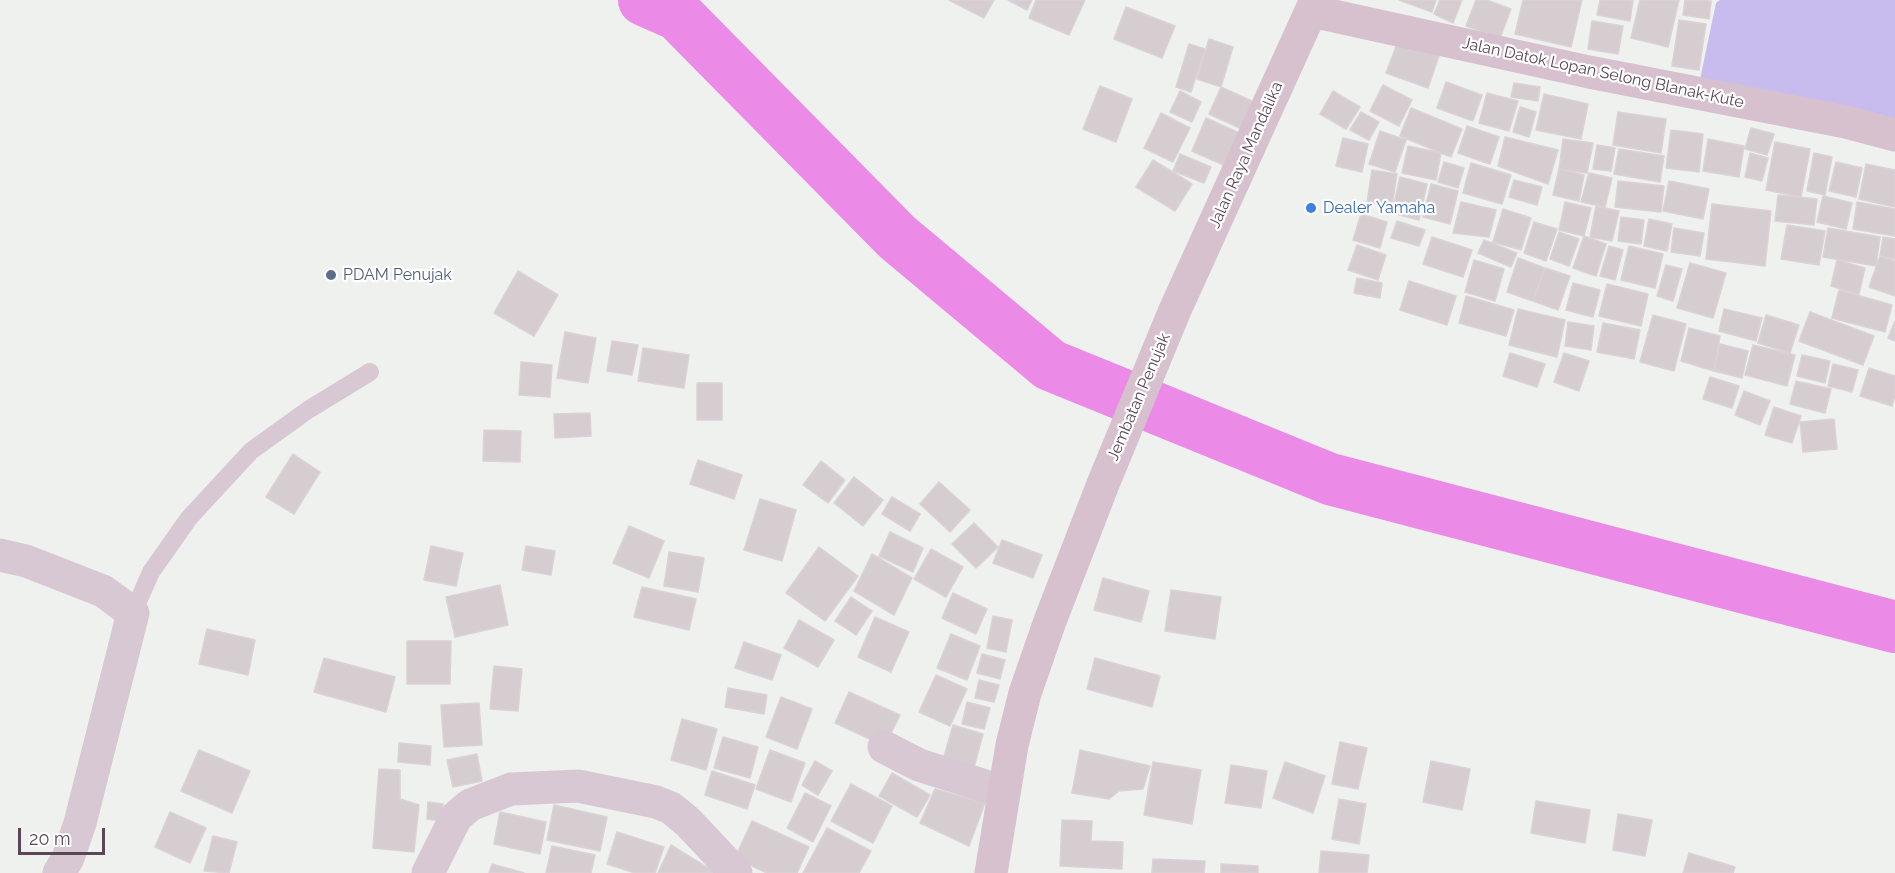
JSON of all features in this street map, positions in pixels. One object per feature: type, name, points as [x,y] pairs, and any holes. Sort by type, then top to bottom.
[{"type":"main road","name":"Jalan Datok Lopan Selong Blanak-Kute","points":[[1313,5],[1589,72],[1846,122],[1895,135]]},
{"type":"main road","name":"Jalan Raya Mandalika","points":[[1175,310],[1313,5]]},
{"type":"main road","name":"Jembatan Penujak","points":[[991,873],[1012,745],[1025,693],[1103,484],[1175,310]]},
{"type":"street","points":[[0,555],[26,561],[103,591],[133,613],[80,823],[68,858],[59,873]]},
{"type":"street","points":[[884,747],[919,765],[1004,792]]},
{"type":"street","points":[[428,873],[456,817],[470,805],[511,789],[578,786],[656,802],[671,808],[688,822],[736,873]]},
{"type":"lane","points":[[133,613],[151,572],[189,518],[251,451],[308,410],[370,372]]},
{"type":"shaded area","points":[[1720,0],[1895,0],[1895,129],[1698,89],[1716,3]]},
{"type":"building","points":[[949,0],[994,0],[984,18]]},
{"type":"building","points":[[1008,0],[1032,0],[1027,10]]},
{"type":"building","points":[[1036,0],[1085,0],[1069,35],[1029,18]]},
{"type":"building","points":[[1399,0],[1436,0],[1432,12]]},
{"type":"building","points":[[1440,0],[1462,0],[1453,23],[1434,14]]},
{"type":"building","points":[[1476,0],[1487,0],[1511,9],[1500,38],[1466,26]]},
{"type":"building","points":[[1523,0],[1582,0],[1571,47],[1515,34]]},
{"type":"building","points":[[1600,0],[1633,0],[1630,21],[1597,15]]},
{"type":"building","points":[[1640,0],[1679,0],[1668,47],[1631,38]]},
{"type":"building","points":[[1685,0],[1711,1],[1709,19],[1683,15]]},
{"type":"building","points":[[1126,7],[1175,26],[1162,58],[1114,39]]},
{"type":"building","points":[[1679,20],[1706,24],[1699,70],[1672,66]]},
{"type":"building","points":[[1592,21],[1623,26],[1618,54],[1588,49]]},
{"type":"building","points":[[1209,39],[1233,47],[1221,87],[1197,79]]},
{"type":"building","points":[[1398,41],[1439,56],[1428,88],[1386,73]]},
{"type":"building","points":[[1189,44],[1205,49],[1191,92],[1176,87]]},
{"type":"building","points":[[1446,82],[1482,95],[1473,121],[1437,108]]},
{"type":"building","points":[[1514,83],[1540,87],[1538,101],[1511,97]]},
{"type":"building","points":[[1383,85],[1412,100],[1399,126],[1370,111]]},
{"type":"building","points":[[1100,86],[1132,99],[1116,142],[1083,129]]},
{"type":"building","points":[[1221,87],[1256,103],[1244,130],[1209,114]]},
{"type":"building","points":[[1180,91],[1201,102],[1192,122],[1170,112]]},
{"type":"building","points":[[1333,91],[1360,107],[1346,129],[1320,114]]},
{"type":"building","points":[[1487,93],[1518,101],[1509,131],[1479,123]]},
{"type":"building","points":[[1544,94],[1588,104],[1581,139],[1536,130]]},
{"type":"building","points":[[1520,107],[1536,112],[1529,137],[1513,132]]},
{"type":"building","points":[[1411,108],[1462,129],[1451,157],[1400,136]]},
{"type":"building","points":[[1361,112],[1379,122],[1369,140],[1350,130]]},
{"type":"building","points":[[1618,112],[1666,119],[1661,153],[1613,145]]},
{"type":"building","points":[[1161,113],[1190,128],[1173,162],[1144,148]]},
{"type":"building","points":[[1206,118],[1244,135],[1230,168],[1192,151]]},
{"type":"building","points":[[1467,126],[1499,137],[1490,164],[1458,153]]},
{"type":"building","points":[[1751,128],[1774,134],[1767,155],[1745,149]]},
{"type":"building","points":[[1671,130],[1703,134],[1699,172],[1666,168]]},
{"type":"building","points":[[1380,131],[1406,140],[1395,172],[1369,164]]},
{"type":"building","points":[[1505,137],[1558,150],[1548,184],[1498,166]]},
{"type":"building","points":[[1343,138],[1368,144],[1362,172],[1336,166]]},
{"type":"building","points":[[1563,139],[1593,143],[1587,173],[1559,169]]},
{"type":"building","points":[[1708,139],[1744,146],[1739,177],[1703,171]]},
{"type":"building","points":[[1775,142],[1810,149],[1801,197],[1766,190]]},
{"type":"building","points":[[1597,145],[1615,148],[1611,171],[1593,169]]},
{"type":"building","points":[[1408,146],[1441,153],[1436,180],[1402,173]]},
{"type":"building","points":[[1619,149],[1664,156],[1660,182],[1614,174]]},
{"type":"building","points":[[1750,153],[1768,158],[1762,181],[1745,177]]},
{"type":"building","points":[[1814,153],[1832,157],[1825,195],[1807,191]]},
{"type":"building","points":[[1180,154],[1211,167],[1204,183],[1173,171]]},
{"type":"building","points":[[1153,160],[1192,184],[1175,211],[1136,187]]},
{"type":"building","points":[[1444,162],[1464,168],[1458,188],[1438,182]]},
{"type":"building","points":[[1836,162],[1862,168],[1856,197],[1829,191]]},
{"type":"building","points":[[1471,163],[1511,175],[1502,204],[1463,193]]},
{"type":"building","points":[[1866,164],[1895,170],[1895,207],[1859,199]]},
{"type":"building","points":[[1559,169],[1584,175],[1579,201],[1553,195]]},
{"type":"building","points":[[1372,170],[1397,174],[1392,206],[1367,202]]},
{"type":"building","points":[[1589,173],[1612,178],[1605,207],[1581,202]]},
{"type":"building","points":[[1400,177],[1427,184],[1419,220],[1392,213]]},
{"type":"building","points":[[1514,180],[1542,187],[1537,205],[1509,197]]},
{"type":"building","points":[[1618,181],[1664,186],[1661,212],[1615,207]]},
{"type":"building","points":[[1669,181],[1709,189],[1703,219],[1663,211]]},
{"type":"building","points":[[1431,184],[1458,191],[1450,224],[1423,217]]},
{"type":"building","points":[[1778,195],[1817,199],[1814,225],[1775,221]]},
{"type":"building","points":[[1823,196],[1852,203],[1846,229],[1817,222]]},
{"type":"building","points":[[1461,202],[1496,210],[1489,237],[1453,233]]},
{"type":"building","points":[[1565,202],[1591,208],[1584,236],[1559,230]]},
{"type":"building","points":[[1857,202],[1895,209],[1895,236],[1853,229]]},
{"type":"building","points":[[1712,204],[1771,211],[1765,266],[1706,259]]},
{"type":"building","points":[[1596,206],[1619,211],[1612,241],[1590,237]]},
{"type":"building","points":[[1503,209],[1531,218],[1521,250],[1493,242]]},
{"type":"building","points":[[1361,214],[1387,222],[1380,248],[1353,240]]},
{"type":"building","points":[[1621,217],[1644,220],[1641,244],[1618,241]]},
{"type":"building","points":[[1649,219],[1672,224],[1667,251],[1644,246]]},
{"type":"building","points":[[1397,221],[1425,230],[1419,246],[1391,238]]},
{"type":"building","points":[[1534,222],[1557,229],[1546,261],[1524,253]]},
{"type":"building","points":[[1787,225],[1825,231],[1819,265],[1781,259]]},
{"type":"building","points":[[1674,228],[1704,233],[1700,256],[1671,252]]},
{"type":"building","points":[[1828,228],[1880,237],[1876,266],[1823,257]]},
{"type":"building","points":[[1559,232],[1579,239],[1569,266],[1550,259]]},
{"type":"building","points":[[1584,236],[1606,244],[1596,276],[1573,268]]},
{"type":"building","points":[[1432,237],[1472,250],[1463,277],[1423,264]]},
{"type":"building","points":[[1883,237],[1895,239],[1895,259],[1880,256]]},
{"type":"building","points":[[1484,240],[1517,253],[1511,267],[1478,253]]},
{"type":"building","points":[[1357,245],[1386,255],[1378,280],[1348,270]]},
{"type":"building","points":[[1609,246],[1623,250],[1615,280],[1600,276]]},
{"type":"building","points":[[1629,246],[1663,254],[1655,288],[1621,280]]},
{"type":"building","points":[[1880,256],[1895,261],[1895,296],[1869,287]]},
{"type":"building","points":[[1518,258],[1545,268],[1533,301],[1507,292]]},
{"type":"building","points":[[1474,260],[1504,269],[1495,301],[1465,292]]},
{"type":"building","points":[[1837,260],[1865,268],[1859,294],[1831,286]]},
{"type":"building","points":[[1690,263],[1726,273],[1713,318],[1677,308]]},
{"type":"building","points":[[1666,265],[1682,269],[1673,301],[1657,296]]},
{"type":"building","points":[[1545,268],[1570,276],[1558,310],[1533,301]]},
{"type":"building","points":[[518,271],[558,295],[534,336],[494,313]]},
{"type":"building","points":[[1357,278],[1382,283],[1380,298],[1354,293]]},
{"type":"building","points":[[1409,281],[1456,296],[1447,325],[1400,310]]},
{"type":"building","points":[[1573,283],[1600,290],[1593,317],[1566,310]]},
{"type":"building","points":[[1607,284],[1648,294],[1641,326],[1599,316]]},
{"type":"building","points":[[1839,290],[1892,305],[1885,332],[1832,318]]},
{"type":"building","points":[[1466,296],[1514,310],[1506,336],[1459,323]]},
{"type":"building","points":[[1518,309],[1565,320],[1557,357],[1509,345]]},
{"type":"building","points":[[1724,309],[1762,318],[1756,341],[1719,331]]},
{"type":"building","points":[[1810,312],[1874,336],[1863,365],[1799,341]]},
{"type":"building","points":[[1653,315],[1686,324],[1674,371],[1640,362]]},
{"type":"building","points":[[1766,315],[1799,325],[1790,353],[1758,343]]},
{"type":"building","points":[[1895,321],[1895,341],[1888,338]]},
{"type":"building","points":[[1568,322],[1594,326],[1591,350],[1565,346]]},
{"type":"building","points":[[1603,323],[1640,330],[1634,359],[1597,352]]},
{"type":"building","points":[[1689,328],[1720,336],[1714,371],[1681,361]]},
{"type":"building","points":[[565,332],[596,338],[588,383],[557,378]]},
{"type":"building","points":[[612,341],[638,345],[632,375],[607,371]]},
{"type":"building","points":[[1720,344],[1748,351],[1742,378],[1714,371]]},
{"type":"building","points":[[1753,345],[1795,355],[1787,386],[1745,375]]},
{"type":"building","points":[[643,348],[689,355],[684,388],[638,381]]},
{"type":"building","points":[[1510,353],[1545,364],[1537,387],[1503,376]]},
{"type":"building","points":[[1564,353],[1589,361],[1579,391],[1554,382]]},
{"type":"building","points":[[1802,355],[1830,361],[1825,383],[1797,376]]},
{"type":"building","points":[[521,362],[552,365],[550,397],[519,395]]},
{"type":"building","points":[[1833,364],[1858,370],[1852,392],[1828,386]]},
{"type":"building","points":[[1869,368],[1895,376],[1895,396],[1892,406],[1860,396]]},
{"type":"building","points":[[1710,377],[1739,386],[1732,408],[1703,399]]},
{"type":"building","points":[[1796,381],[1831,389],[1825,413],[1790,404]]},
{"type":"building","points":[[697,383],[722,383],[722,420],[697,420]]},
{"type":"building","points":[[1744,391],[1770,401],[1760,425],[1735,415]]},
{"type":"building","points":[[1774,407],[1801,416],[1792,443],[1765,435]]},
{"type":"building","points":[[590,413],[591,436],[555,438],[554,414]]},
{"type":"building","points":[[1834,419],[1837,449],[1803,452],[1800,422]]},
{"type":"building","points":[[484,430],[521,431],[520,462],[483,461]]},
{"type":"building","points":[[293,454],[320,472],[294,514],[266,497]]},
{"type":"building","points":[[698,460],[742,475],[734,499],[690,484]]},
{"type":"building","points":[[821,461],[845,480],[828,503],[803,485]]},
{"type":"building","points":[[854,477],[883,500],[863,526],[834,503]]},
{"type":"building","points":[[939,482],[970,510],[950,532],[920,504]]},
{"type":"building","points":[[892,497],[920,514],[910,531],[882,514]]},
{"type":"building","points":[[760,499],[796,510],[782,561],[744,550]]},
{"type":"building","points":[[974,523],[998,547],[976,568],[952,544]]},
{"type":"building","points":[[629,526],[664,541],[649,578],[613,563]]},
{"type":"building","points":[[890,532],[923,548],[913,572],[879,556]]},
{"type":"building","points":[[1002,540],[1042,555],[1033,578],[993,563]]},
{"type":"building","points":[[431,546],[463,553],[456,586],[424,580]]},
{"type":"building","points":[[526,546],[555,551],[551,575],[522,570]]},
{"type":"building","points":[[819,547],[858,576],[825,621],[786,593]]},
{"type":"building","points":[[931,549],[963,567],[946,597],[914,579]]},
{"type":"building","points":[[669,552],[704,558],[698,592],[664,586]]},
{"type":"building","points":[[872,554],[912,578],[894,615],[854,591]]},
{"type":"building","points":[[1103,578],[1149,591],[1141,622],[1094,610]]},
{"type":"building","points":[[500,585],[508,625],[455,637],[446,597]]},
{"type":"building","points":[[642,587],[696,599],[689,630],[634,617]]},
{"type":"building","points":[[1171,590],[1221,597],[1215,639],[1165,631]]},
{"type":"building","points":[[953,593],[987,609],[976,634],[942,618]]},
{"type":"building","points":[[851,597],[872,611],[856,635],[835,621]]},
{"type":"building","points":[[993,616],[1012,620],[1006,652],[987,648]]},
{"type":"building","points":[[875,617],[909,632],[891,672],[858,657]]},
{"type":"building","points":[[799,620],[834,640],[818,667],[784,648]]},
{"type":"building","points":[[207,629],[255,640],[248,675],[199,664]]},
{"type":"building","points":[[951,634],[980,646],[967,680],[937,668]]},
{"type":"building","points":[[407,641],[451,641],[450,684],[407,684]]},
{"type":"building","points":[[744,642],[781,655],[772,680],[735,668]]},
{"type":"building","points":[[982,654],[1005,660],[1000,679],[977,673]]},
{"type":"building","points":[[324,658],[395,677],[386,712],[314,692]]},
{"type":"building","points":[[1095,658],[1160,676],[1152,707],[1087,689]]},
{"type":"building","points":[[494,666],[522,669],[518,711],[490,709]]},
{"type":"building","points":[[936,675],[967,689],[950,726],[919,712]]},
{"type":"building","points":[[979,680],[999,685],[994,702],[975,698]]},
{"type":"building","points":[[728,688],[767,695],[764,714],[725,707]]},
{"type":"building","points":[[849,692],[900,715],[885,746],[835,723]]},
{"type":"building","points":[[781,697],[812,709],[797,749],[766,737]]},
{"type":"building","points":[[967,702],[990,708],[984,729],[962,724]]},
{"type":"building","points":[[479,703],[482,745],[444,747],[441,705]]},
{"type":"building","points":[[682,719],[717,729],[706,770],[671,760]]},
{"type":"building","points":[[953,725],[983,734],[971,779],[940,771]]},
{"type":"building","points":[[723,737],[758,747],[750,778],[714,768]]},
{"type":"building","points":[[1340,742],[1367,748],[1358,789],[1332,784]]},
{"type":"building","points":[[399,743],[431,746],[430,765],[398,762]]},
{"type":"building","points":[[199,750],[250,771],[232,813],[181,791]]},
{"type":"building","points":[[770,750],[805,763],[791,802],[756,789]]},
{"type":"building","points":[[1080,750],[1150,766],[1143,789],[1119,791],[1109,799],[1072,793]]},
{"type":"building","points":[[477,754],[482,781],[453,787],[447,760]]},
{"type":"building","points":[[815,761],[832,771],[818,795],[802,785]]},
{"type":"building","points":[[1431,761],[1470,769],[1462,810],[1423,802]]},
{"type":"building","points":[[1153,762],[1201,770],[1192,824],[1144,815]]},
{"type":"building","points":[[1285,762],[1325,776],[1313,813],[1273,798]]},
{"type":"building","points":[[1231,765],[1267,771],[1261,808],[1225,803]]},
{"type":"building","points":[[379,769],[400,770],[400,799],[419,805],[414,852],[373,848]]},
{"type":"building","points":[[712,771],[755,785],[747,809],[705,795]]},
{"type":"building","points":[[892,773],[930,795],[917,817],[879,796]]},
{"type":"building","points":[[851,784],[892,806],[873,843],[831,821]]},
{"type":"building","points":[[935,789],[985,803],[969,846],[920,823]]},
{"type":"building","points":[[805,793],[831,806],[813,842],[787,828]]},
{"type":"building","points":[[1339,799],[1366,804],[1359,844],[1332,839]]},
{"type":"building","points":[[1536,801],[1590,810],[1585,843],[1531,833]]},
{"type":"building","points":[[428,802],[443,804],[441,821],[427,819]]},
{"type":"building","points":[[554,805],[607,817],[600,851],[547,840]]},
{"type":"building","points":[[170,812],[206,828],[190,863],[155,847]]},
{"type":"building","points":[[500,812],[546,822],[540,854],[494,844]]},
{"type":"building","points":[[1618,814],[1652,820],[1645,856],[1613,850]]},
{"type":"building","points":[[1062,820],[1092,821],[1091,841],[1123,842],[1122,869],[1060,866]]},
{"type":"building","points":[[752,821],[809,847],[797,873],[767,873],[735,858]]},
{"type":"building","points":[[827,828],[871,851],[859,873],[803,873]]},
{"type":"building","points":[[617,832],[664,847],[655,873],[635,873],[607,864]]},
{"type":"building","points":[[213,836],[237,842],[229,873],[204,871]]},
{"type":"building","points":[[671,845],[716,873],[658,873]]},
{"type":"building","points":[[552,846],[595,855],[591,873],[546,873]]},
{"type":"building","points":[[1321,851],[1369,855],[1367,873],[1319,873]]},
{"type":"building","points":[[1689,853],[1735,867],[1733,873],[1683,873]]},
{"type":"building","points":[[1153,859],[1205,861],[1204,873],[1152,873]]},
{"type":"building","points":[[492,864],[524,873],[489,873]]},
{"type":"building","points":[[1221,864],[1258,866],[1258,873],[1221,873]]},
{"type":"waterway","points":[[644,0],[678,15],[897,237],[1050,365],[1330,479],[1895,627]]},
{"type":"place","name":"Dealer Yamaha","points":[[1311,208]]},
{"type":"place","name":"PDAM Penujak","points":[[331,275]]}]
